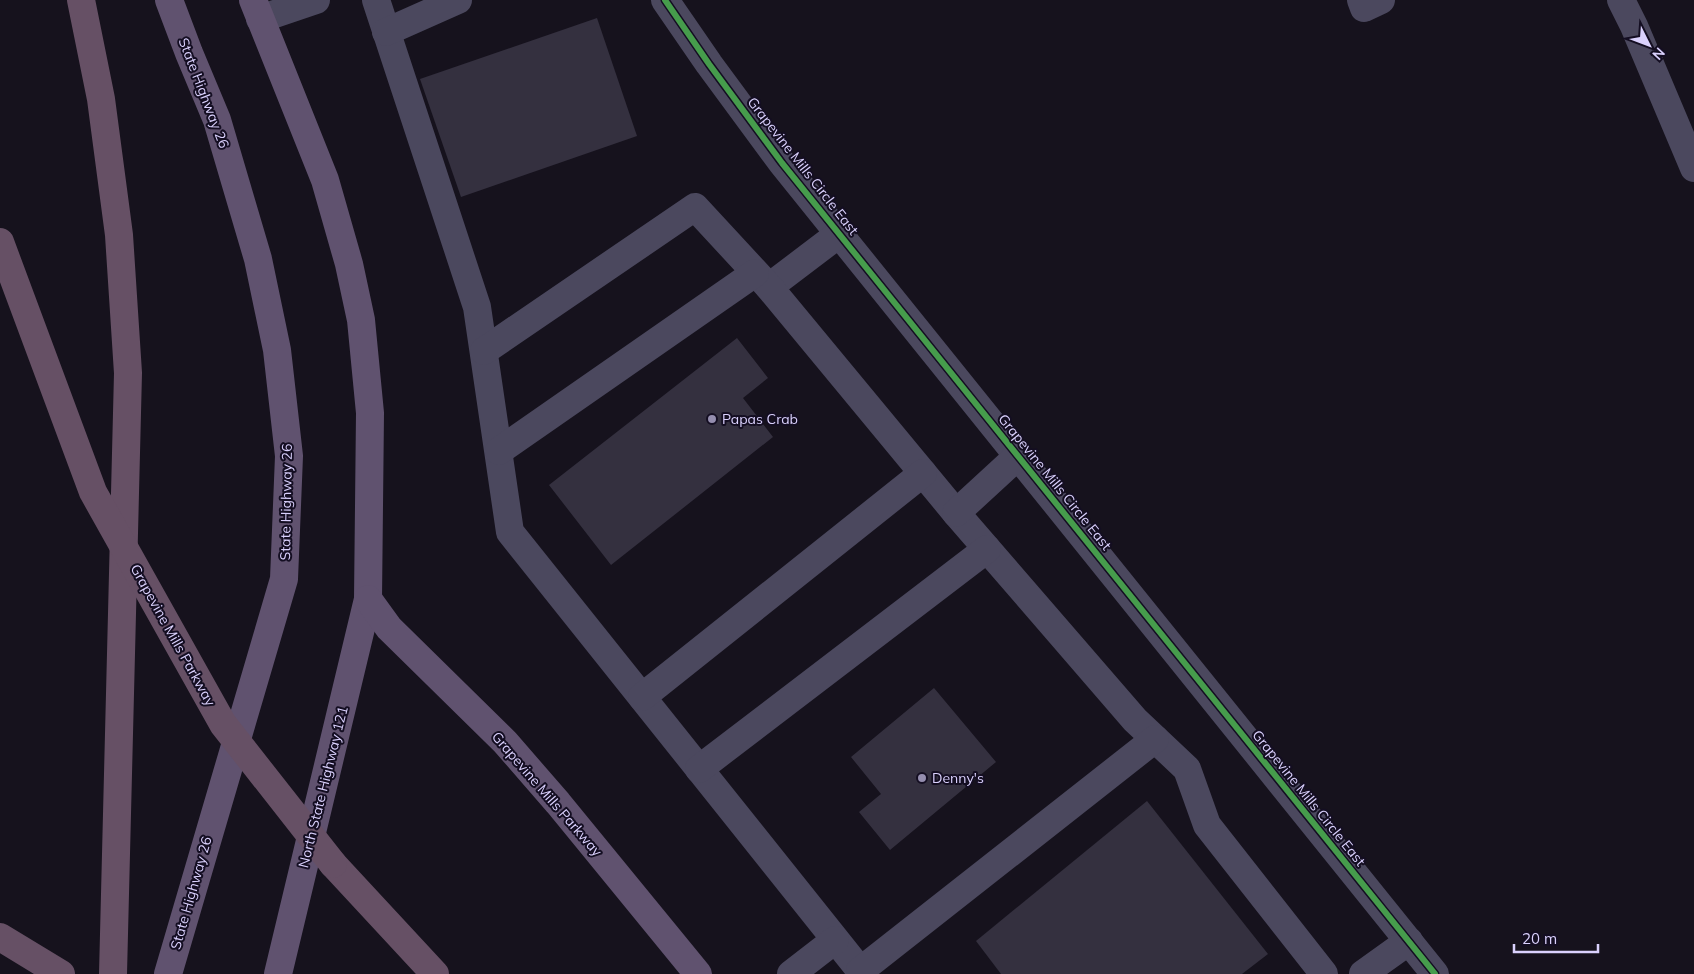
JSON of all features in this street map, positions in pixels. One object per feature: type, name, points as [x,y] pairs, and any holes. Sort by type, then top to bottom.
[{"type":"highway","points":[[81,0],[101,99],[119,235],[128,373],[113,974]]},
{"type":"highway","name":"Grapevine Mills Parkway","points":[[0,242],[93,492],[223,724],[333,864],[435,974]]},
{"type":"highway","points":[[0,937],[61,974]]},
{"type":"main road","name":"State Highway 26","points":[[168,974],[284,579],[289,456],[277,350],[258,260],[217,120],[189,53],[170,0]]},
{"type":"main road","points":[[256,9],[326,180],[349,264],[361,320],[370,413],[368,600]]},
{"type":"main road","name":"North State Highway 121","points":[[278,974],[368,600]]},
{"type":"main road","name":"Grapevine Mills Parkway","points":[[368,600],[389,628],[506,742],[698,974]]},
{"type":"street","points":[[256,9],[316,0]]},
{"type":"street","points":[[376,0],[477,307],[510,532],[861,972],[1155,739]]},
{"type":"street","points":[[386,32],[458,0]]},
{"type":"street","name":"Grapevine Mills Circle East","points":[[665,0],[765,140],[839,234],[1435,974]]},
{"type":"street","points":[[1360,0],[1364,8],[1381,0]]},
{"type":"street","points":[[1621,0],[1634,26],[1694,168]]},
{"type":"street","points":[[484,351],[695,207],[762,280],[956,513],[1135,720],[1187,769],[1207,824],[1324,974]]},
{"type":"street","points":[[499,451],[762,280],[839,234]]},
{"type":"street","points":[[956,513],[1018,456]]},
{"type":"street","points":[[642,697],[923,473]]},
{"type":"street","points":[[699,769],[987,549]]},
{"type":"street","points":[[790,974],[835,940]]},
{"type":"street","points":[[1363,974],[1408,941]]},
{"type":"building","points":[[597,18],[637,136],[461,197],[420,79]]},
{"type":"building","points":[[737,338],[768,378],[743,398],[773,437],[611,565],[549,485]]},
{"type":"building","name":"Denny's","points":[[934,688],[996,762],[890,850],[859,812],[881,794],[851,757]]},
{"type":"building","points":[[1147,801],[1268,954],[1242,974],[1001,974],[976,941]]},
{"type":"cycle path","points":[[665,0],[709,64],[782,163],[1435,974]]},
{"type":"place","name":"Papas Crab","points":[[712,419]]},
{"type":"place","name":"Denny's","points":[[922,778]]}]
